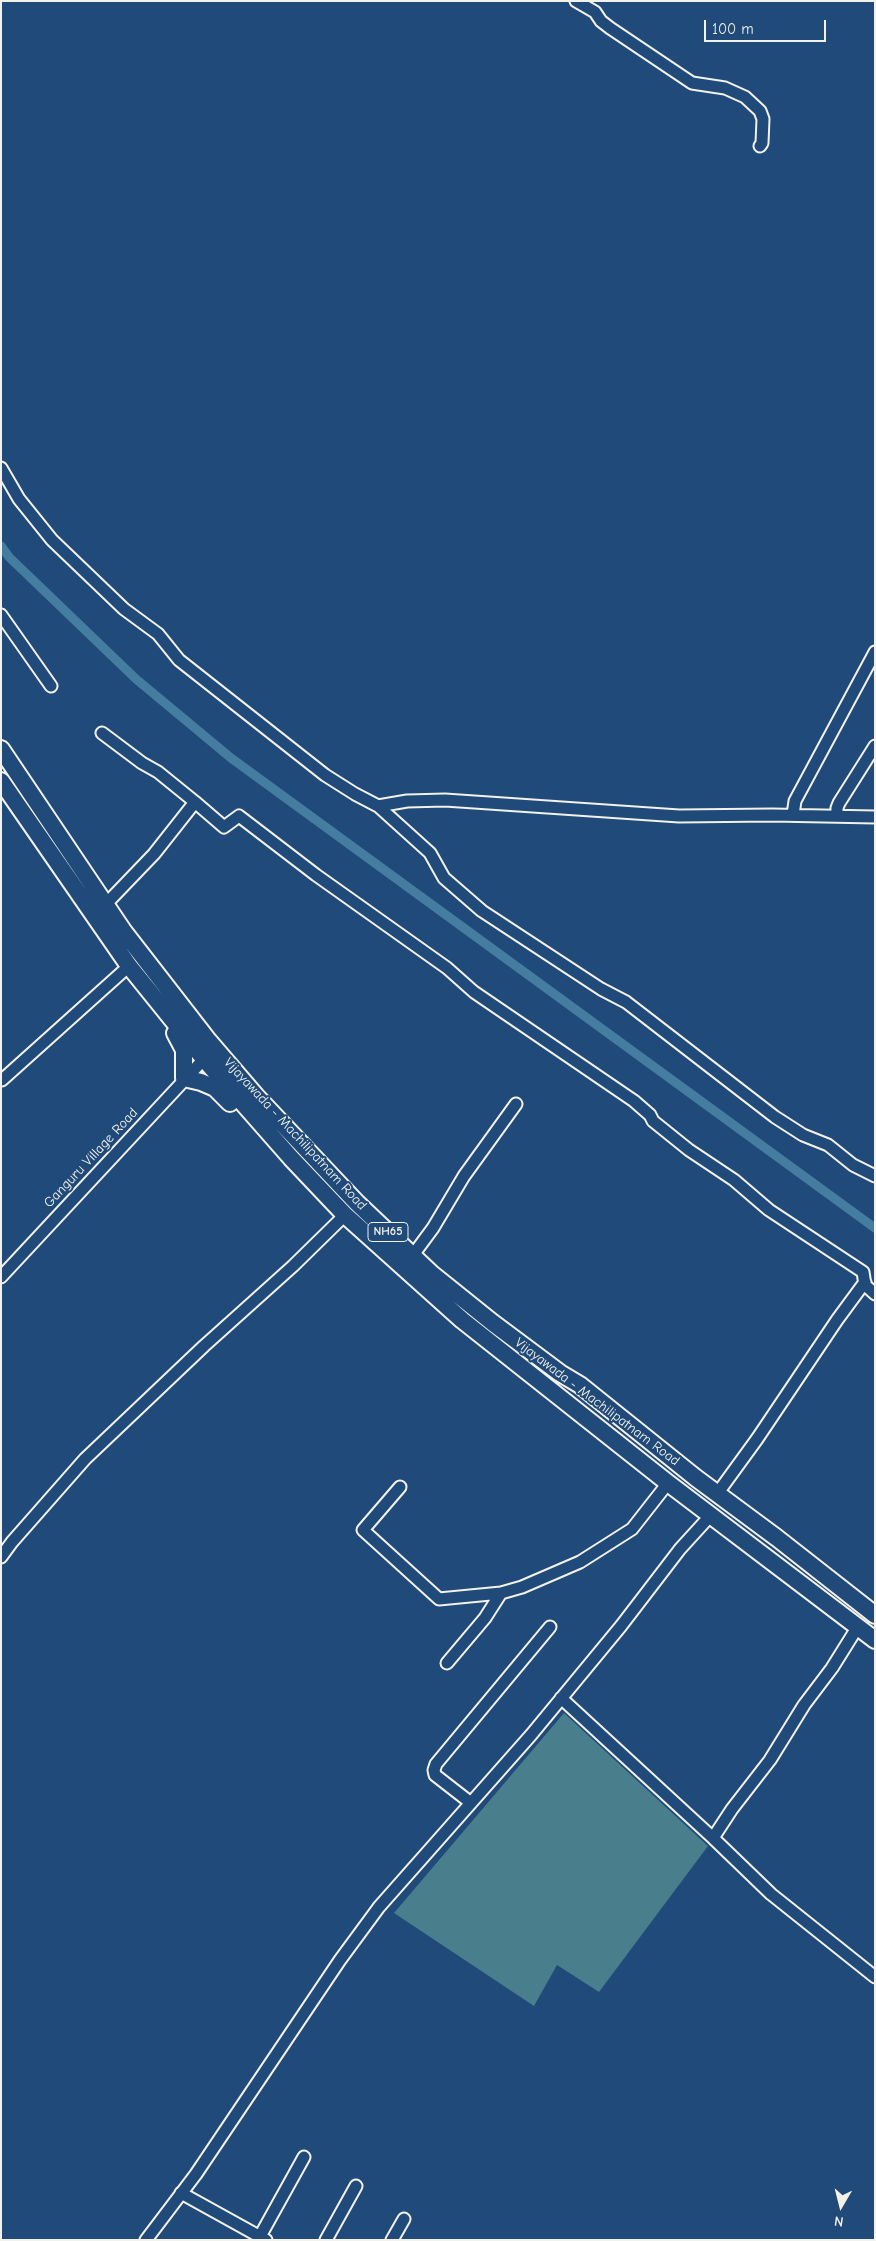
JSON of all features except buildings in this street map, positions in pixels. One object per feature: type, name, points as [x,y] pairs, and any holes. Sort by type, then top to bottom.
[{"type":"highway","name":"Vijayawada - Machilipatnam Road","points":[[1,749],[133,943],[208,1039],[256,1096],[357,1203],[432,1274],[493,1323],[580,1385],[717,1494],[875,1615]]},
{"type":"highway","name":"Vijayawada - Machilipatnam Road","points":[[1,781],[129,966],[204,1059],[291,1158],[345,1215],[462,1320],[668,1483],[875,1640]]},
{"type":"highway","points":[[133,943],[140,962],[156,986],[207,1050],[204,1059]]},
{"type":"highway","points":[[140,979],[156,1008],[176,1033],[184,1050],[184,1078],[215,1088],[273,1148],[283,1156],[291,1158]]},
{"type":"street","points":[[576,1],[595,12],[610,28],[692,83],[725,88],[745,96],[760,111],[763,119],[763,141],[760,146]]},
{"type":"street","points":[[1,468],[19,499],[52,540],[124,608],[158,634],[179,660],[324,775],[378,806],[430,853],[444,878],[482,911],[601,989],[626,1002],[775,1117],[803,1135],[828,1145],[853,1165],[873,1172]]},
{"type":"street","points":[[2,618],[51,686]]},
{"type":"street","points":[[793,815],[795,801],[875,652]]},
{"type":"street","points":[[102,733],[142,763],[158,772],[224,827],[239,816],[252,825],[316,875],[447,968],[474,992],[634,1102],[650,1115],[653,1121],[690,1150],[734,1180],[769,1210],[863,1272],[865,1282],[875,1294]]},
{"type":"street","points":[[837,816],[839,803],[875,746]]},
{"type":"street","points":[[378,806],[407,801],[445,800],[679,816],[793,815],[875,817]]},
{"type":"street","points":[[106,904],[154,854],[195,802]]},
{"type":"street","points":[[2,1080],[129,966]]},
{"type":"street","name":"Ganguru Village Road","points":[[1,1278],[98,1171],[168,1098],[184,1078],[204,1059]]},
{"type":"street","points":[[413,1255],[433,1228],[464,1176],[516,1104]]},
{"type":"street","points":[[1,1557],[85,1459],[204,1346],[293,1266],[345,1215]]},
{"type":"street","points":[[717,1494],[865,1282]]},
{"type":"street","points":[[400,1487],[362,1530],[439,1599],[501,1593],[553,1575],[580,1562],[632,1529],[668,1483]]},
{"type":"street","points":[[146,2240],[228,2129],[340,1960],[379,1907],[562,1698],[621,1626],[680,1549],[711,1515]]},
{"type":"street","points":[[447,1663],[485,1618],[501,1593]]},
{"type":"street","points":[[471,1803],[443,1781],[434,1770],[436,1764],[550,1627]]},
{"type":"street","points":[[713,1838],[732,1809],[770,1760],[804,1705],[832,1668],[857,1628]]},
{"type":"street","points":[[562,1698],[771,1894],[875,1977]]},
{"type":"street","points":[[181,2193],[261,2239],[304,2157]]},
{"type":"street","points":[[326,2240],[356,2186]]},
{"type":"street","points":[[392,2240],[404,2219]]},
{"type":"green space","points":[[564,1713],[708,1846],[599,1992],[557,1965],[534,2006],[394,1913]]},
{"type":"waterway","points":[[1,546],[9,557],[136,679],[231,758],[875,1228]]}]
